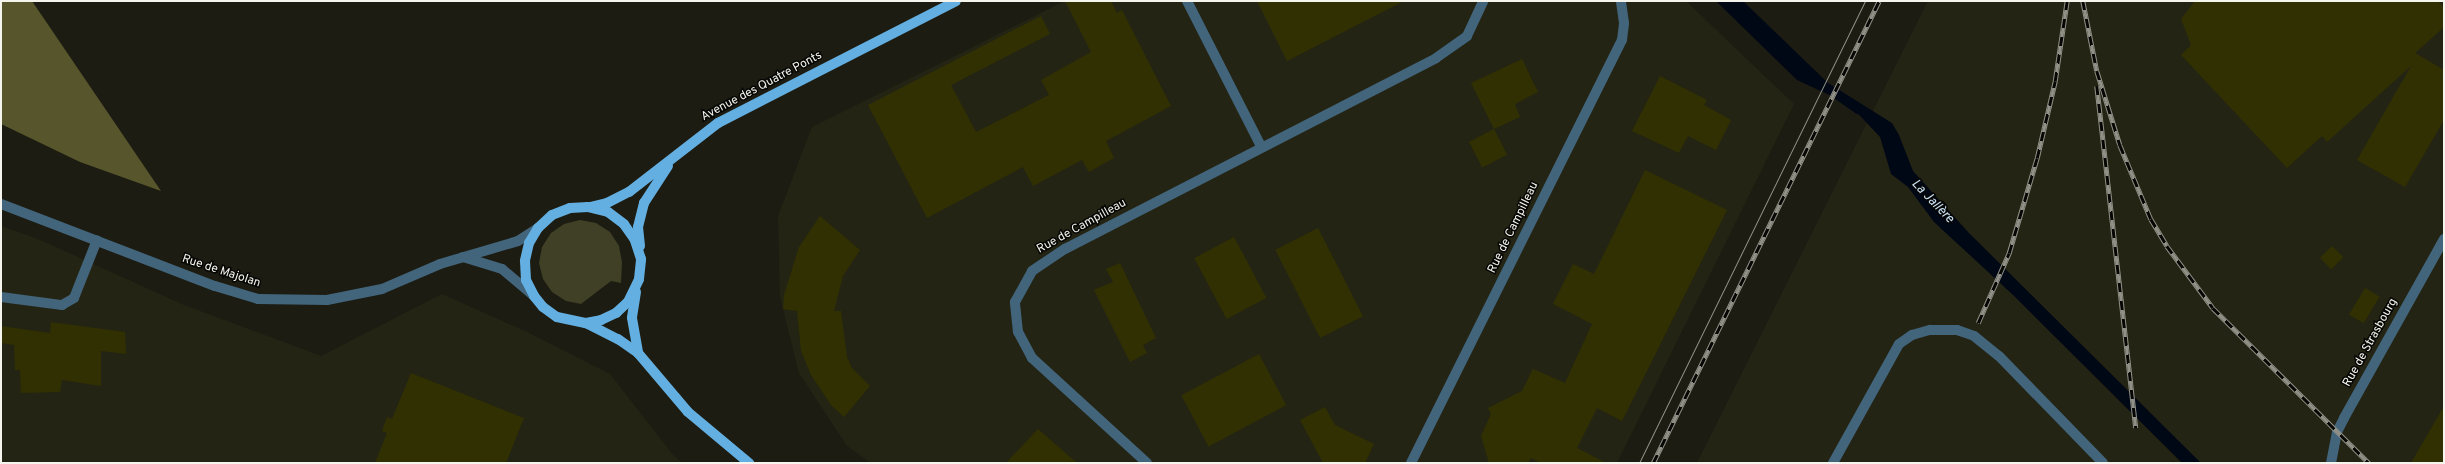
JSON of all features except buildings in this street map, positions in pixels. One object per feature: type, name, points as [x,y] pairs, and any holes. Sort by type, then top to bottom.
[{"type":"main road","name":"Avenue des Quatre Ponts","points":[[588,207],[607,203],[629,192],[718,123],[956,1]]},
{"type":"main road","points":[[638,354],[632,318],[641,259],[640,215],[644,203],[672,159]]},
{"type":"main road","points":[[641,259],[635,240],[624,224],[608,212],[588,207],[570,208],[552,216],[538,228],[529,243],[525,261],[526,280],[534,296],[543,307],[557,316],[586,323],[618,339],[638,354],[688,412],[749,463]]},
{"type":"main road","points":[[586,323],[601,320],[616,313],[628,302],[636,288]]},
{"type":"street","points":[[1187,1],[1261,146]]},
{"type":"street","name":"Rue de Campilleau","points":[[1147,463],[1032,358],[1018,332],[1015,302],[1032,271],[1065,249],[1261,146],[1436,58],[1467,36],[1483,1]]},
{"type":"street","name":"Rue de Campilleau","points":[[1412,463],[1622,40],[1624,23],[1621,1]]},
{"type":"street","name":"Rue de Majolan","points":[[1,204],[215,286],[258,299],[327,300],[382,289],[462,256],[518,240],[538,228]]},
{"type":"street","name":"Rue de Strasbourg","points":[[2331,463],[2337,432],[2344,418],[2444,239]]},
{"type":"street","points":[[1,297],[62,305],[74,298],[97,240]]},
{"type":"street","points":[[462,256],[502,269],[515,278],[534,296]]},
{"type":"street","points":[[1833,463],[1899,344],[1912,335],[1930,330],[1956,330],[1974,336],[1998,356],[2102,463]]},
{"type":"shaded area","points":[[1,1],[32,1],[161,191],[80,162],[1,124]]},
{"type":"shaded area","points":[[1065,1],[1686,1],[1794,104],[1617,463],[871,463],[847,446],[799,373],[780,297],[778,216],[812,127]]},
{"type":"shaded area","points":[[1928,1],[2444,1],[2444,463],[1697,463]]},
{"type":"shaded area","points":[[580,220],[596,223],[610,232],[619,246],[622,262],[621,283],[611,281],[581,304],[566,301],[552,292],[543,279],[539,263],[542,247],[551,233],[564,224]]},
{"type":"shaded area","points":[[1,226],[38,239],[184,305],[321,356],[442,294],[527,332],[610,374],[673,455],[683,463],[1,463]]},
{"type":"water","points":[[1716,1],[1743,1],[1828,83],[1892,123],[1899,135],[1913,171],[1969,233],[2201,463],[2182,463],[2013,295],[1934,222],[1908,187],[1891,174],[1880,137],[1849,104],[1797,80]]},
{"type":"waterway","name":"La Jallère","points":[[1838,97],[1858,111]]},
{"type":"tram line","points":[[1639,463],[1865,1]]},
{"type":"railway","points":[[1653,463],[1879,1]]},
{"type":"railway","points":[[1978,323],[2009,253],[2037,158],[2055,81],[2067,1]]},
{"type":"railway","points":[[2083,1],[2097,71],[2120,145],[2151,219],[2167,246],[2213,308],[2369,463]]},
{"type":"railway","points":[[2097,86],[2136,428]]}]
